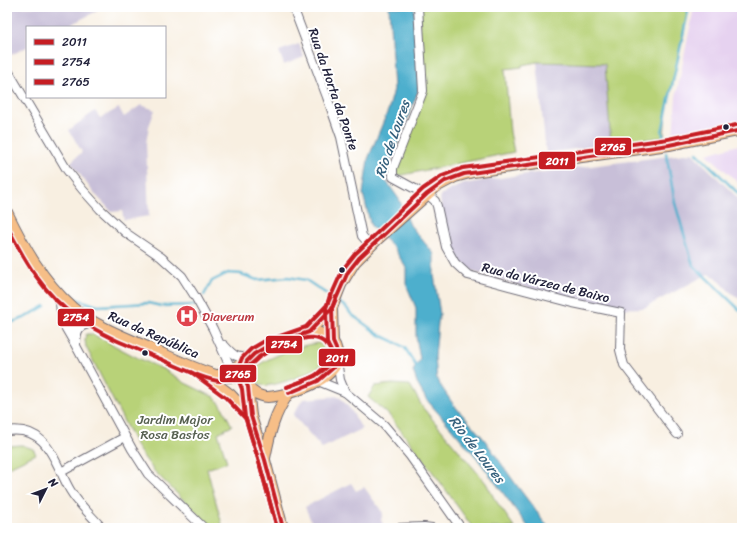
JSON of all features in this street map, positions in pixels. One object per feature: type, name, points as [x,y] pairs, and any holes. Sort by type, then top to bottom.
[{"type":"main road","points":[[309,332],[332,308],[341,285],[355,262],[374,242],[425,196],[445,181],[464,174],[669,145],[742,130]]},
{"type":"main road","name":"Rua da República","points":[[7,212],[28,253],[46,279],[72,307],[80,313],[98,324],[194,367],[219,376],[246,383]]},
{"type":"main road","points":[[332,308],[333,342]]},
{"type":"main road","points":[[219,376],[281,341],[309,332],[318,332],[327,336],[333,342],[337,351],[337,360],[333,368],[318,381],[289,393],[272,397],[263,397],[254,393],[246,383]]},
{"type":"main road","points":[[251,357],[244,369],[251,416],[265,460],[283,528]]},
{"type":"main road","points":[[194,367],[230,394],[251,416]]},
{"type":"main road","points":[[265,460],[271,428],[280,405],[289,393]]},
{"type":"street","name":"Rua da Horta da Ponte","points":[[293,7],[341,137],[362,236],[374,242]]},
{"type":"street","points":[[418,7],[423,91],[393,168],[393,177],[425,196]]},
{"type":"street","points":[[7,69],[67,170],[100,209],[120,228],[161,257],[182,276],[196,298],[218,339],[231,369]]},
{"type":"street","name":"Rua da Várzea de Baixo","points":[[425,196],[435,201],[438,206],[446,247],[455,263],[468,274],[573,303],[621,314],[620,350],[624,365],[677,434]]},
{"type":"street","points":[[46,279],[60,303],[62,322],[132,449],[148,474],[201,527]]},
{"type":"street","points":[[65,327],[72,307]]},
{"type":"street","points":[[76,346],[72,334],[75,322],[80,313]]},
{"type":"street","points":[[76,346],[76,333],[80,327],[88,323],[98,324]]},
{"type":"street","points":[[218,339],[232,354],[243,358],[251,357]]},
{"type":"street","points":[[337,360],[340,380],[345,392]]},
{"type":"street","points":[[318,381],[345,392],[384,425],[398,440],[422,472],[461,528]]},
{"type":"street","points":[[7,431],[20,431],[36,435],[43,441],[49,449],[71,492],[102,528]]},
{"type":"street","points":[[61,472],[125,437]]},
{"type":"street","points":[[397,528],[432,528]]},
{"type":"shaded area","points":[[7,7],[96,7],[97,11],[68,26],[26,26],[26,48],[7,57]]},
{"type":"shaded area","points":[[694,7],[742,7],[742,122],[673,136],[676,97]]},
{"type":"shaded area","points":[[299,44],[304,57],[284,65],[279,51]]},
{"type":"shaded area","points":[[537,62],[605,64],[611,144],[546,153]]},
{"type":"shaded area","points":[[141,105],[155,110],[149,126],[146,143],[149,216],[124,220],[122,211],[112,212],[93,192],[71,162],[82,152],[69,130],[95,111],[100,118],[119,108],[124,117]]},
{"type":"shaded area","points":[[742,144],[742,186],[707,154]]},
{"type":"shaded area","points":[[692,153],[742,202],[742,301],[729,291],[716,277],[708,274],[644,308],[612,309],[536,290],[474,272],[461,263],[452,252],[443,228],[440,195],[463,184],[513,176]]},
{"type":"shaded area","points":[[339,396],[351,410],[362,429],[322,448],[293,415],[303,399]]},
{"type":"shaded area","points":[[351,483],[356,491],[364,487],[383,513],[381,520],[384,526],[374,528],[321,528],[318,522],[314,524],[313,522],[312,523],[305,507]]},
{"type":"green space","points":[[418,7],[689,7],[666,113],[664,137],[611,144],[605,64],[537,62],[522,65],[522,67],[505,69],[510,132],[514,152],[393,177],[423,91]]},
{"type":"green space","name":"Jardim Major Rosa Bastos","points":[[86,334],[92,334],[165,370],[185,383],[214,397],[221,405],[232,426],[218,433],[227,462],[207,469],[223,528],[212,528],[154,471],[138,449],[86,347]]},
{"type":"green space","points":[[319,343],[326,349],[327,359],[319,366],[284,382],[267,386],[261,385],[257,382],[255,372],[257,367],[262,363],[292,349]]},
{"type":"green space","points":[[393,384],[410,385],[423,408],[486,483],[494,498],[515,528],[473,528],[389,415],[368,397],[375,386]]},
{"type":"green space","points":[[22,445],[33,449],[36,454],[9,467],[7,465],[7,446]]},
{"type":"water","name":"Rio de Loures","points":[[389,7],[414,7],[419,89],[384,178],[399,199],[410,225],[434,254],[434,275],[440,314],[435,357],[437,380],[453,404],[484,439],[549,528],[529,528],[477,458],[426,399],[418,385],[413,371],[420,359],[416,337],[416,308],[406,284],[406,268],[394,248],[371,226],[363,194],[368,159],[389,108],[394,89]]},
{"type":"waterway","points":[[664,139],[662,132],[689,7]]},
{"type":"waterway","points":[[666,153],[675,203],[693,265],[742,312]]},
{"type":"waterway","points":[[697,153],[742,197]]},
{"type":"waterway","points":[[204,295],[212,281],[228,273],[241,274],[257,280],[288,277],[306,280],[334,299]]},
{"type":"waterway","points":[[77,299],[98,306],[148,303],[161,306],[195,305]]},
{"type":"waterway","points":[[338,302],[346,307],[351,314],[378,334],[405,348],[418,369]]},
{"type":"waterway","points":[[7,324],[24,318],[45,306]]},
{"type":"transit line","name":"2765","points":[[277,528],[245,417],[242,389],[238,379],[238,368],[242,358],[251,349],[263,342],[306,327],[327,305],[343,269],[355,254],[423,189],[442,176],[463,168],[668,139],[741,124]]},
{"type":"transit line","name":"2011","points":[[283,528],[265,460],[251,416],[248,387],[244,378],[244,369],[247,361],[254,354],[266,347],[309,332],[332,308],[348,272],[359,258],[427,194],[445,181],[464,174],[669,145],[742,130]]},
{"type":"transit line","name":"2754","points":[[7,226],[20,251],[45,288],[76,317],[107,336],[200,376],[220,381],[239,372],[259,357],[282,345],[307,338],[315,338],[323,341],[332,353],[331,361],[327,367],[311,378],[287,387]]},
{"type":"transit line","name":"2765","points":[[287,387],[315,376],[328,364],[331,359],[331,352],[327,343],[326,308],[330,295]]},
{"type":"transit line","name":"2011","points":[[289,393],[318,381],[333,368],[337,360],[337,351],[333,342],[332,308],[336,297]]},
{"type":"transit line","name":"2754","points":[[191,372],[226,398],[246,419],[277,528]]},
{"type":"place","name":"Diaverum","points":[[187,316]]}]
